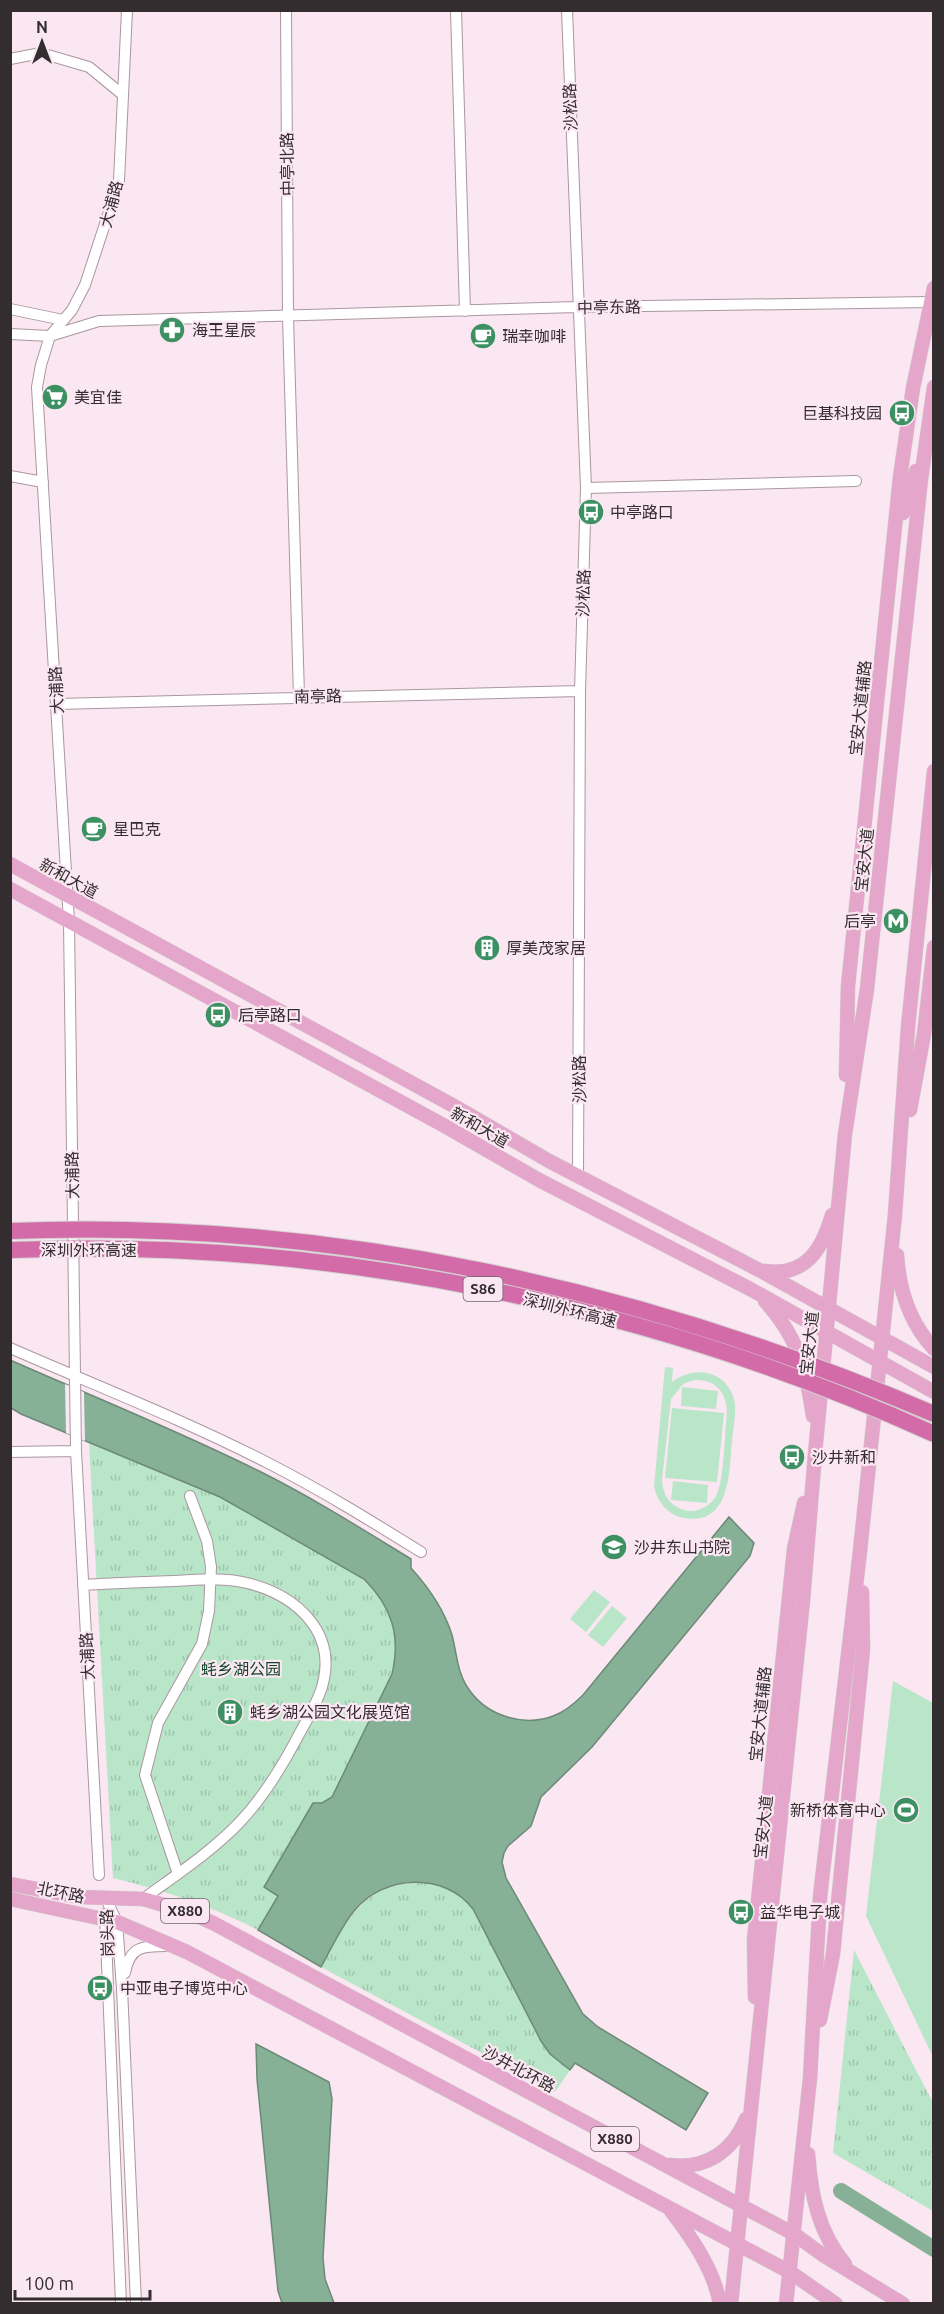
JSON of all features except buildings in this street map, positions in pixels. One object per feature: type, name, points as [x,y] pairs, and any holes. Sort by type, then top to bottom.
[{"type":"highway","name":"深圳外环高速","points":[[10,1231],[123,1231],[238,1236],[383,1252],[486,1270],[587,1294],[688,1322],[807,1362],[933,1414]]},
{"type":"highway","name":"深圳外环高速","points":[[10,1250],[123,1250],[226,1254],[380,1271],[482,1289],[633,1325],[732,1356],[830,1391],[933,1434]]},
{"type":"main road","name":"宝安大道辅路","points":[[845,1134],[848,986],[894,540],[913,388],[932,295]]},
{"type":"main road","name":"宝安大道","points":[[731,2304],[803,1600],[845,1134],[867,989],[933,387]]},
{"type":"main road","points":[[894,540],[926,438]]},
{"type":"main road","points":[[786,2304],[810,2078],[820,1897],[872,1443],[895,1215],[908,1027],[933,771]]},
{"type":"main road","name":"新和大道","points":[[10,864],[444,1100],[578,1176],[761,1270],[933,1367]]},
{"type":"main road","name":"新和大道","points":[[10,889],[433,1119],[538,1180],[752,1290],[933,1392]]},
{"type":"main road","points":[[900,1165],[924,1034],[933,947]]},
{"type":"main road","points":[[761,1270],[771,1272],[790,1269],[800,1266],[815,1254],[825,1237],[840,1185]]},
{"type":"main road","points":[[895,1215],[897,1265],[903,1296],[918,1328],[933,1349]]},
{"type":"main road","points":[[752,1290],[774,1311],[799,1351],[808,1380],[816,1436]]},
{"type":"main road","points":[[872,1443],[881,1424],[897,1409],[916,1400],[933,1399]]},
{"type":"main road","name":"北环路","points":[[10,1884],[79,1897],[106,1899]]},
{"type":"main road","name":"北环路","points":[[10,1899],[111,1920]]},
{"type":"main road","name":"沙井北环路","points":[[106,1899],[143,1899],[188,1912],[258,1947],[794,2234],[903,2304]]},
{"type":"main road","name":"X880","points":[[111,1920],[175,1946],[737,2243],[790,2272],[836,2304]]},
{"type":"main road","points":[[658,2162],[684,2167],[697,2165],[721,2155],[738,2136],[751,2106]]},
{"type":"main road","points":[[806,2119],[810,2180],[818,2215],[834,2250],[855,2274]]},
{"type":"main road","points":[[668,2208],[694,2243],[713,2280],[720,2304]]},
{"type":"street","name":"大浦路","points":[[99,1875],[75,1437],[68,896],[37,387],[50,336],[72,309],[85,285],[119,181],[127,10]]},
{"type":"street","name":"中亭北路","points":[[286,10],[288,316],[299,696]]},
{"type":"street","points":[[456,10],[465,311]]},
{"type":"street","name":"沙松路","points":[[567,10],[577,307],[586,488],[580,691],[578,1176]]},
{"type":"street","points":[[10,60],[41,53],[89,67],[123,95]]},
{"type":"street","name":"中亭东路","points":[[10,334],[50,336],[99,321],[932,295]]},
{"type":"street","points":[[10,309],[63,320]]},
{"type":"street","points":[[10,476],[43,482]]},
{"type":"street","points":[[586,488],[856,481]]},
{"type":"street","name":"南亭路","points":[[57,704],[299,696],[580,691]]},
{"type":"street","points":[[10,1348],[190,1425],[268,1463],[344,1505],[421,1552]]},
{"type":"street","points":[[10,1452],[76,1451]]},
{"type":"street","points":[[178,1874],[144,1775],[158,1724],[202,1644],[209,1611],[211,1579],[207,1541],[190,1496]]},
{"type":"street","points":[[83,1585],[211,1579],[246,1583],[276,1593],[296,1605],[312,1622],[322,1643],[324,1678],[317,1700],[277,1776],[225,1837],[143,1899]]},
{"type":"street","name":"岗头路","points":[[106,1899],[122,1988],[136,2304]]},
{"type":"street","name":"岗头路","points":[[111,1920],[121,2304]]},
{"type":"street","points":[[122,1988],[131,1954],[140,1948],[175,1946]]},
{"type":"green space","points":[[665,1367],[673,1368],[672,1382],[698,1372],[715,1375],[728,1387],[735,1407],[728,1481],[719,1505],[711,1514],[699,1518],[684,1518],[664,1507],[654,1487]],"holes":[[[702,1380],[718,1388],[726,1404],[723,1466],[714,1499],[700,1510],[688,1511],[670,1502],[664,1492],[662,1480],[671,1399],[683,1384]]]},
{"type":"green space","points":[[682,1387],[718,1391],[716,1409],[681,1406]]},
{"type":"green space","points":[[672,1408],[724,1413],[717,1482],[665,1478]]},
{"type":"green space","name":"蚝乡湖公园","points":[[89,1443],[220,1497],[350,1570],[378,1594],[393,1622],[396,1655],[386,1690],[332,1797],[318,1804],[264,1886],[278,1895],[258,1930],[223,1913],[187,1900],[113,1878]]},
{"type":"green space","points":[[673,1481],[708,1485],[707,1503],[671,1500]]},
{"type":"green space","points":[[594,1590],[610,1602],[586,1632],[570,1619]]},
{"type":"green space","points":[[612,1606],[627,1618],[603,1647],[588,1635]]},
{"type":"green space","name":"新桥体育中心","points":[[893,1681],[933,1703],[933,2057],[866,1916]]},
{"type":"green space","points":[[425,1882],[453,1890],[473,1909],[541,2041],[550,2054],[570,2070],[555,2092],[321,1967],[349,1919],[371,1897],[403,1884]]},
{"type":"green space","points":[[854,1950],[933,2103],[933,2211],[833,2153]]},
{"type":"shaded area","points":[[10,1360],[168,1428],[261,1472],[411,1559],[411,1568],[430,1591],[445,1616],[460,1671],[470,1691],[486,1707],[519,1720],[553,1716],[576,1702],[729,1517],[754,1543],[750,1556],[592,1747],[541,1797],[531,1826],[508,1846],[502,1862],[506,1878],[583,2014],[598,2027],[708,2093],[686,2130],[575,2063],[570,2070],[550,2054],[541,2041],[473,1909],[447,1888],[414,1882],[397,1884],[381,1890],[354,1911],[321,1967],[258,1930],[278,1896],[264,1887],[313,1803],[322,1803],[332,1797],[392,1674],[395,1647],[388,1611],[364,1579],[220,1497],[11,1408]]},
{"type":"shaded area","points":[[256,2044],[329,2082],[332,2099],[323,2258],[325,2279],[334,2303],[282,2303],[278,2291],[257,2079]]},
{"type":"pier","points":[[65,1384],[84,1392],[85,1441],[66,1433]]},
{"type":"waterway","points":[[841,2191],[934,2249]]},
{"type":"place","name":"海王星辰","points":[[172,330]]},
{"type":"place","name":"瑞幸咖啡","points":[[483,336]]},
{"type":"place","name":"美宜佳","points":[[55,397]]},
{"type":"place","name":"巨基科技园","points":[[902,413]]},
{"type":"place","name":"中亭路口","points":[[591,512]]},
{"type":"place","name":"星巴克","points":[[94,829]]},
{"type":"place","name":"后亭","points":[[896,921]]},
{"type":"place","name":"厚美茂家居","points":[[487,948]]},
{"type":"place","name":"后亭路口","points":[[218,1015]]},
{"type":"place","name":"沙井新和","points":[[792,1457]]},
{"type":"place","name":"沙井东山书院","points":[[614,1547]]},
{"type":"place","name":"蚝乡湖公园文化展览馆","points":[[230,1712]]},
{"type":"place","name":"新桥体育中心","points":[[906,1810]]},
{"type":"place","name":"益华电子城","points":[[741,1912]]},
{"type":"place","name":"中亚电子博览中心","points":[[100,1988]]}]
